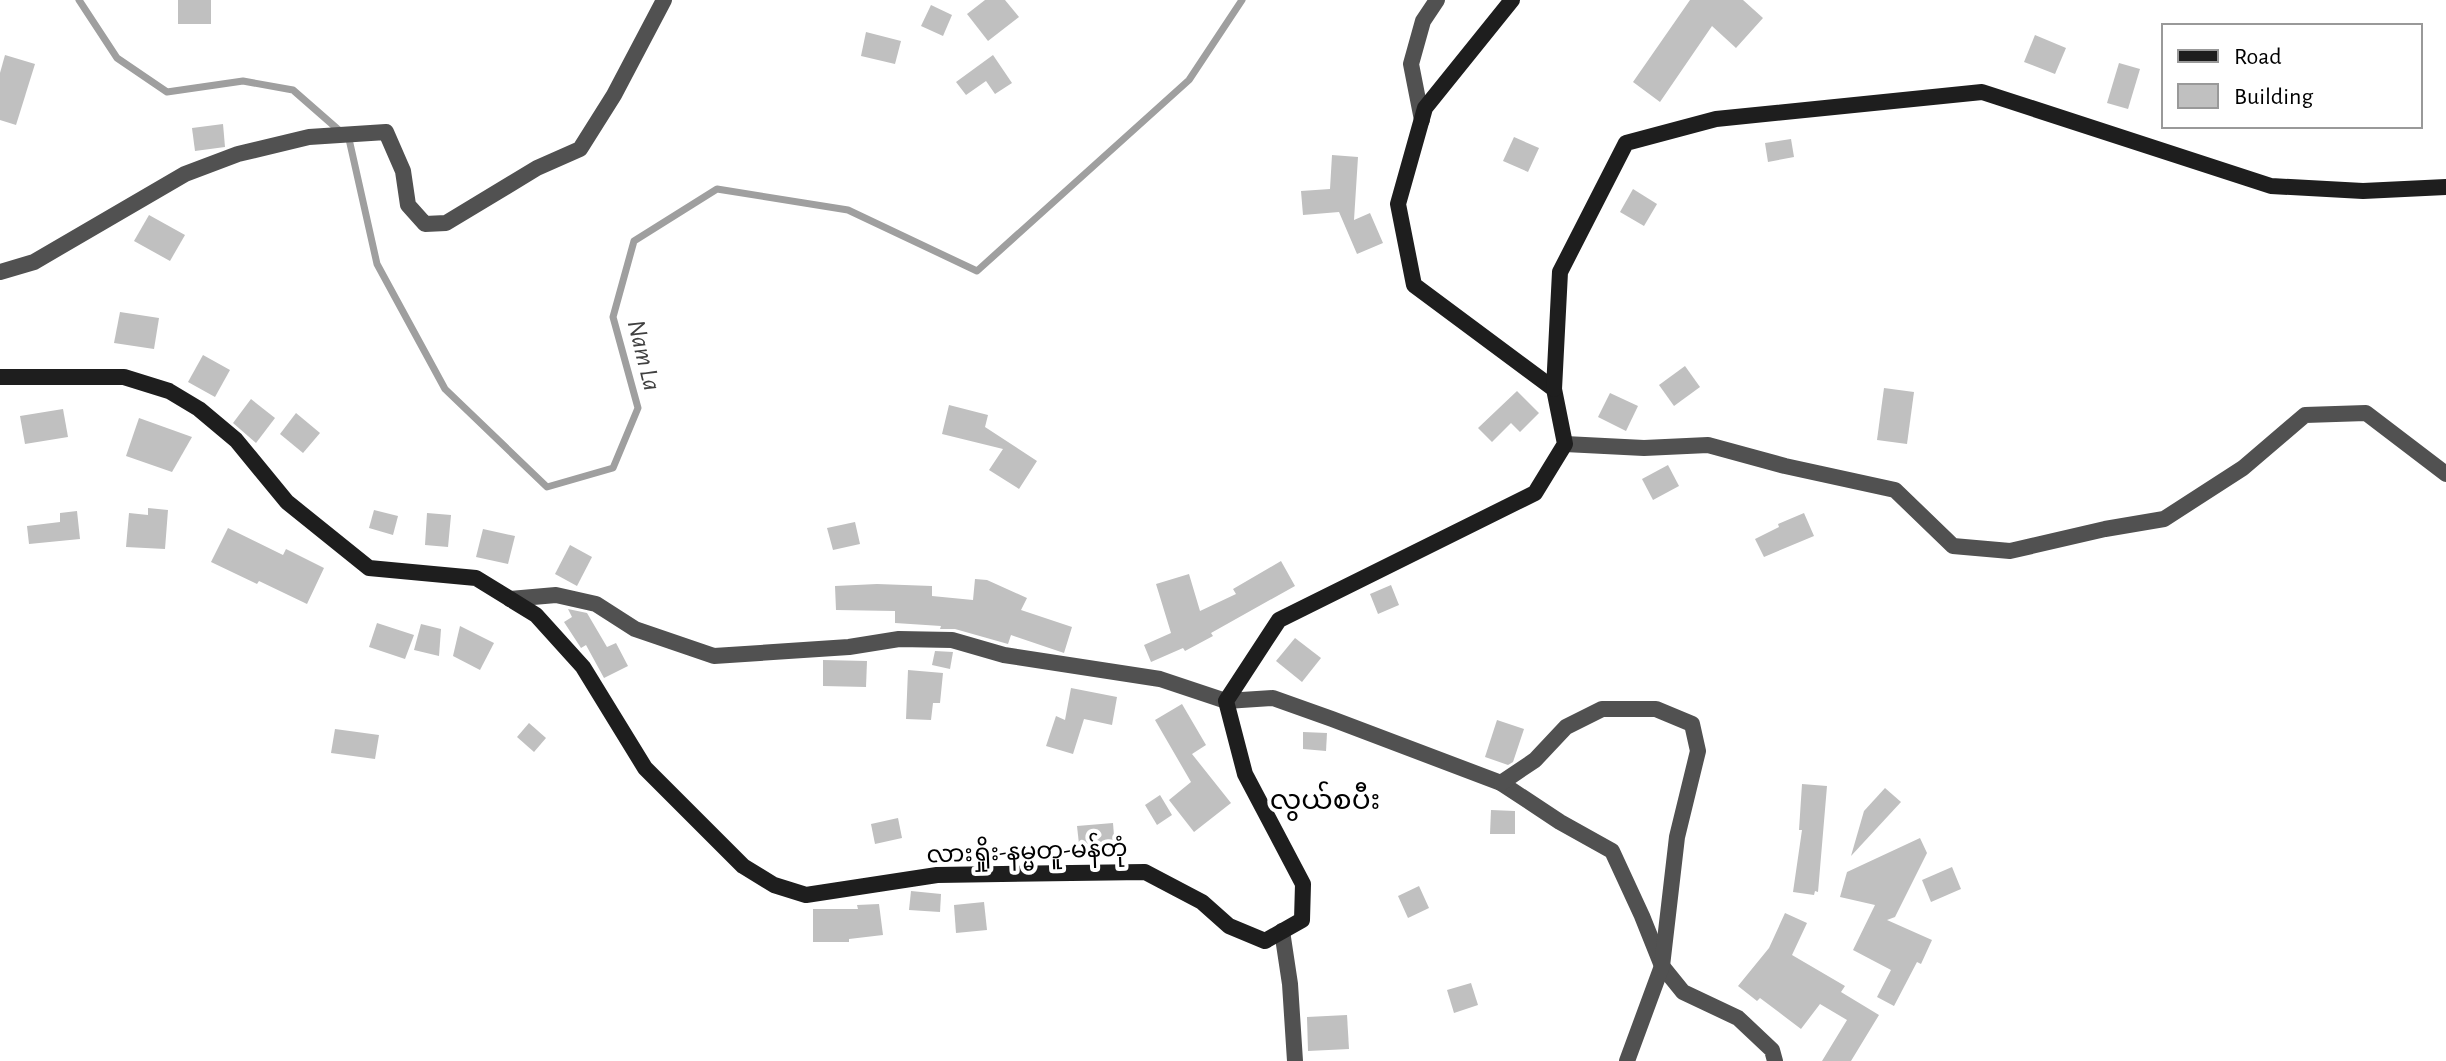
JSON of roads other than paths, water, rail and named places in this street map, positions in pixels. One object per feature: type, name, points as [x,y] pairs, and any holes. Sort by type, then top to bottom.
[{"type":"main road","points":[[1512,0],[1425,108],[1398,204],[1414,285],[1554,389]]},
{"type":"main road","points":[[1282,931],[1302,920],[1303,884],[1245,774],[1226,701],[1279,620],[1535,493],[1565,444],[1554,389],[1560,272],[1626,143],[1716,119],[1982,92],[2271,186],[2363,191],[2446,187]]},
{"type":"main road","name":"လားရှိုး-နမ္မတူ-မန်တုံ","points":[[0,377],[124,377],[169,391],[199,409],[236,440],[287,502],[369,568],[476,578],[536,615],[583,667],[645,768],[743,866],[774,885],[806,895],[937,875],[1145,872],[1202,902],[1229,926],[1265,941],[1282,931]]},
{"type":"street","points":[[0,272],[34,262],[185,174],[238,154],[309,137],[386,132],[403,171],[408,205],[425,224],[446,223],[537,168],[580,149],[614,95],[664,0]]},
{"type":"street","points":[[1422,120],[1411,64],[1423,21],[1437,0]]},
{"type":"street","points":[[1565,444],[1644,448],[1708,445],[1785,466],[1895,490],[1953,546],[2010,551],[2164,519],[2243,468],[2305,415],[2366,413],[2446,474]]},
{"type":"street","points":[[510,599],[556,595],[596,604],[635,629],[714,656],[849,647],[899,639],[952,640],[1004,655],[1160,679],[1226,701],[1273,698],[1501,783],[1560,822],[1612,851],[1662,966],[1683,992],[1738,1018],[1772,1050],[1775,1061]]},
{"type":"street","points":[[1501,783],[1535,760],[1566,727],[1602,709],[1656,709],[1692,724],[1698,751],[1677,837],[1662,966],[1627,1061]]},
{"type":"street","points":[[1282,931],[1290,984],[1295,1061]]},
{"type":"waterway","name":"Nam La","points":[[79,0],[117,58],[167,92],[243,81],[293,90],[349,139],[377,264],[445,389],[547,487],[613,468],[638,408],[613,317],[634,241],[717,189],[848,210],[977,271],[1189,80],[1242,0]]},
{"type":"district","name":"လွယ်စပီး","points":[[1325,799]]}]
